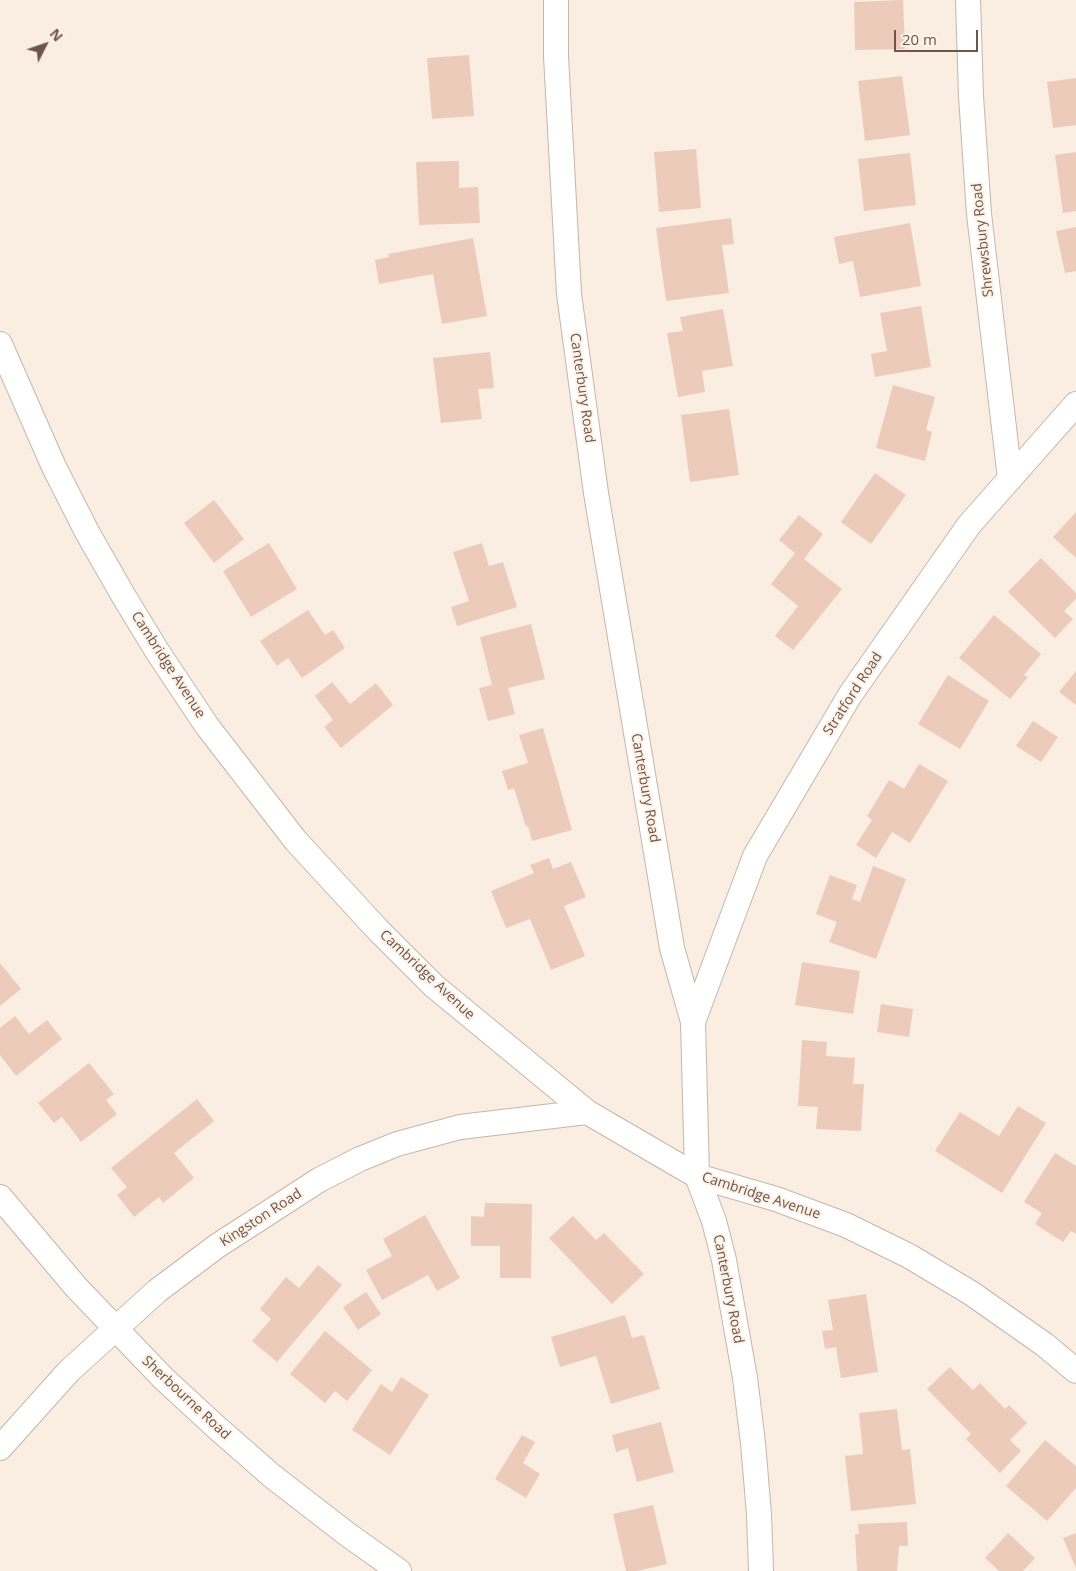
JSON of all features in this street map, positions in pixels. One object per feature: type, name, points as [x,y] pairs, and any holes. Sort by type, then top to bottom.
[{"type":"street","name":"Canterbury Road","points":[[556,0],[556,56],[569,294],[591,455],[672,948],[693,1022],[697,1176],[714,1221],[724,1260],[745,1378],[755,1461],[759,1514],[760,1571]]},
{"type":"street","name":"Shrewsbury Road","points":[[968,0],[971,96],[979,214],[1010,479]]},
{"type":"street","name":"Cambridge Avenue","points":[[0,344],[54,467],[87,532],[157,651],[207,726],[296,841],[378,930],[434,986],[587,1112],[697,1176],[785,1202],[846,1225],[908,1256],[971,1293],[1045,1345],[1076,1371]]},
{"type":"street","name":"Stratford Road","points":[[693,1022],[755,856],[850,695],[969,525],[1076,404]]},
{"type":"street","name":"Kingston Road","points":[[0,1448],[69,1371],[157,1291],[217,1246],[319,1180],[360,1159],[397,1144],[460,1127],[587,1112]]},
{"type":"street","name":"Sherbourne Road","points":[[0,1197],[76,1287],[176,1390],[272,1476],[347,1534],[399,1571]]},
{"type":"building","points":[[903,0],[905,49],[855,50],[854,2]]},
{"type":"building","points":[[469,55],[474,116],[432,119],[427,58]]},
{"type":"building","points":[[902,76],[910,135],[865,141],[858,81]]},
{"type":"building","points":[[1076,78],[1076,125],[1053,128],[1047,82]]},
{"type":"building","points":[[696,149],[701,208],[659,212],[654,152]]},
{"type":"building","points":[[1076,152],[1076,211],[1063,213],[1055,155]]},
{"type":"building","points":[[910,153],[916,205],[864,211],[858,159]]},
{"type":"building","points":[[459,161],[459,188],[478,187],[480,223],[419,225],[416,162]]},
{"type":"building","points":[[731,218],[734,244],[722,245],[729,293],[666,301],[656,228]]},
{"type":"building","points":[[910,223],[921,286],[860,297],[853,261],[839,264],[834,237]]},
{"type":"building","points":[[1076,227],[1076,271],[1065,273],[1056,231]]},
{"type":"building","points":[[473,238],[487,316],[442,324],[433,274],[379,284],[375,260],[389,257],[388,254]]},
{"type":"building","points":[[921,306],[931,367],[875,377],[871,354],[887,351],[880,313]]},
{"type":"building","points":[[723,309],[733,366],[702,371],[705,392],[678,397],[667,333],[683,331],[680,317]]},
{"type":"building","points":[[490,352],[494,388],[478,389],[482,419],[441,423],[433,358]]},
{"type":"building","points":[[893,385],[935,397],[926,430],[932,432],[925,461],[876,448]]},
{"type":"building","points":[[729,409],[739,475],[690,482],[681,415]]},
{"type":"building","points":[[875,473],[906,495],[871,544],[841,522]]},
{"type":"building","points":[[214,500],[244,539],[214,563],[184,523]]},
{"type":"building","points":[[1076,512],[1076,558],[1053,537]]},
{"type":"building","points":[[799,515],[823,534],[804,559],[842,589],[793,650],[775,636],[798,606],[771,584],[795,553],[779,540]]},
{"type":"building","points":[[269,543],[297,589],[251,617],[223,571]]},
{"type":"building","points":[[482,543],[489,566],[503,562],[517,607],[457,626],[451,607],[469,601],[453,552]]},
{"type":"building","points":[[1041,558],[1076,593],[1076,599],[1064,611],[1073,619],[1055,638],[1008,592]]},
{"type":"building","points":[[308,610],[325,635],[333,630],[345,648],[302,678],[288,658],[277,666],[260,641]]},
{"type":"building","points":[[994,615],[1041,654],[1024,675],[1028,677],[1010,699],[959,658]]},
{"type":"building","points":[[531,624],[545,679],[508,688],[515,714],[488,721],[479,688],[492,685],[480,637]]},
{"type":"building","points":[[1076,671],[1076,705],[1059,692]]},
{"type":"building","points":[[948,675],[989,701],[960,749],[918,724]]},
{"type":"building","points":[[332,682],[350,704],[376,683],[393,705],[341,748],[324,727],[333,720],[315,696]]},
{"type":"building","points":[[1033,721],[1058,737],[1041,762],[1016,746]]},
{"type":"building","points":[[543,728],[572,830],[532,841],[514,788],[508,790],[502,771],[528,763],[519,735]]},
{"type":"building","points":[[919,764],[948,781],[910,843],[892,832],[876,858],[856,845],[872,820],[867,816],[889,780],[904,789]]},
{"type":"building","points":[[549,858],[553,869],[571,862],[586,897],[564,906],[585,956],[551,970],[530,919],[506,928],[491,891],[534,873],[530,865]]},
{"type":"building","points":[[873,866],[906,879],[876,959],[829,942],[837,922],[816,914],[830,875],[857,885],[852,899],[860,902]]},
{"type":"building","points":[[802,962],[860,971],[853,1014],[795,1005]]},
{"type":"building","points":[[0,963],[21,989],[0,1006]]},
{"type":"building","points":[[881,1004],[913,1009],[909,1037],[877,1032]]},
{"type":"building","points":[[15,1016],[29,1034],[47,1020],[62,1039],[16,1076],[0,1055],[0,1028]]},
{"type":"building","points":[[802,1040],[827,1042],[826,1056],[855,1058],[853,1084],[864,1084],[861,1131],[816,1129],[818,1107],[798,1106]]},
{"type":"building","points":[[89,1063],[114,1094],[106,1100],[117,1114],[81,1142],[62,1117],[54,1123],[38,1103]]},
{"type":"building","points":[[197,1099],[214,1121],[174,1153],[194,1178],[163,1203],[159,1197],[134,1217],[117,1195],[127,1187],[111,1168]]},
{"type":"building","points":[[1018,1106],[1046,1123],[1002,1193],[935,1151],[960,1112],[999,1136]]},
{"type":"building","points":[[1055,1153],[1076,1166],[1076,1234],[1071,1231],[1063,1242],[1035,1224],[1042,1213],[1024,1202]]},
{"type":"building","points":[[485,1203],[532,1204],[531,1278],[500,1278],[500,1246],[471,1246],[471,1216],[484,1217]]},
{"type":"building","points":[[425,1215],[460,1278],[437,1291],[428,1275],[382,1300],[366,1270],[392,1256],[383,1239]]},
{"type":"building","points":[[573,1216],[596,1240],[604,1233],[644,1274],[612,1304],[549,1238]]},
{"type":"building","points":[[318,1265],[342,1285],[277,1362],[252,1341],[271,1319],[260,1309],[286,1277],[299,1288]]},
{"type":"building","points":[[366,1292],[381,1314],[358,1330],[343,1307]]},
{"type":"building","points":[[866,1294],[878,1372],[841,1378],[836,1347],[825,1349],[822,1331],[833,1330],[828,1300]]},
{"type":"building","points":[[625,1315],[632,1338],[644,1335],[660,1389],[611,1404],[596,1356],[560,1367],[551,1337]]},
{"type":"building","points":[[325,1331],[372,1370],[347,1401],[335,1391],[325,1403],[290,1374]]},
{"type":"building","points":[[950,1367],[973,1390],[980,1383],[1005,1409],[1009,1405],[1027,1423],[1010,1440],[1021,1451],[1000,1473],[966,1439],[971,1434],[927,1389]]},
{"type":"building","points":[[401,1377],[429,1395],[390,1455],[352,1430],[381,1384],[392,1392]]},
{"type":"building","points":[[897,1409],[902,1450],[910,1449],[916,1504],[851,1511],[845,1456],[863,1454],[859,1413]]},
{"type":"building","points":[[661,1422],[674,1472],[637,1482],[628,1448],[616,1452],[612,1435]]},
{"type":"building","points":[[522,1435],[535,1442],[523,1463],[540,1474],[526,1498],[495,1479]]},
{"type":"building","points":[[1045,1440],[1076,1466],[1076,1488],[1047,1521],[1006,1486]]},
{"type":"building","points":[[653,1505],[667,1564],[637,1571],[626,1571],[613,1514]]},
{"type":"building","points":[[907,1522],[908,1546],[899,1546],[897,1571],[857,1571],[855,1534],[859,1534],[858,1524]]},
{"type":"building","points":[[1008,1533],[1035,1558],[1023,1571],[999,1571],[985,1558]]},
{"type":"building","points":[[1076,1533],[1076,1568],[1063,1538]]}]
